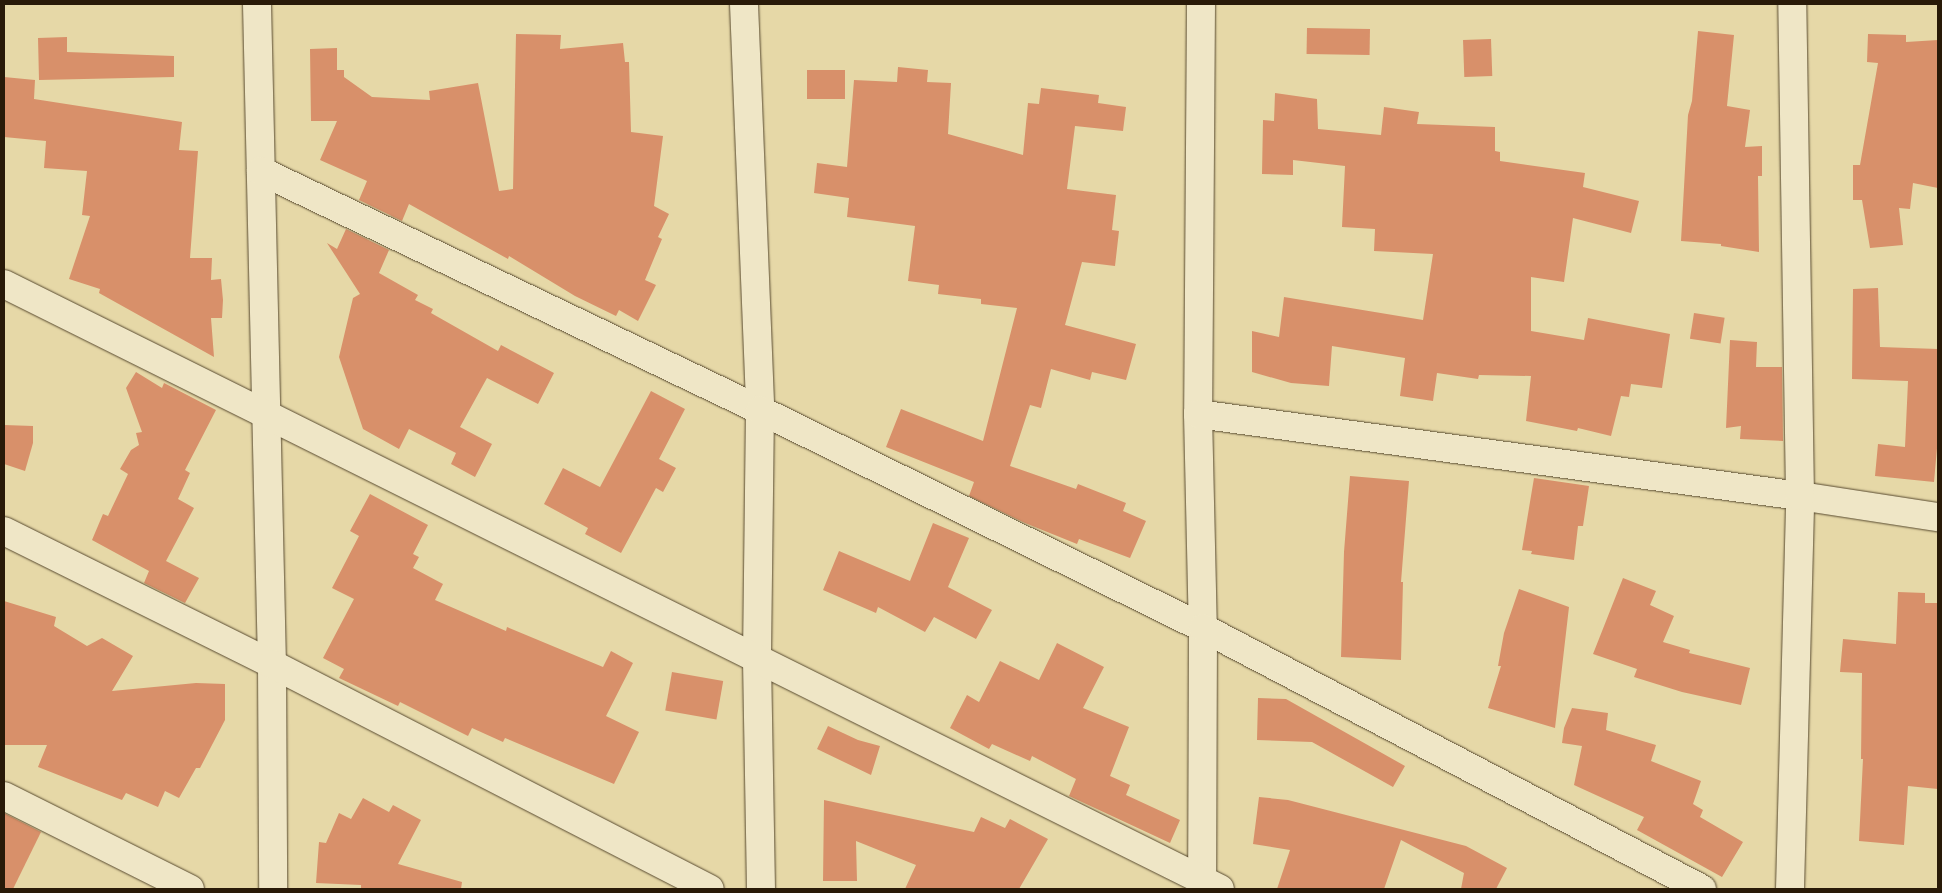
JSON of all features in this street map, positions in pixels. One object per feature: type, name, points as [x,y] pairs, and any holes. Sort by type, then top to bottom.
[{"type":"street","points":[[257,4],[272,664],[273,889]]},
{"type":"street","points":[[744,4],[760,410],[757,660],[761,889]]},
{"type":"street","points":[[4,284],[1208,886],[1198,414],[1201,4]]},
{"type":"street","points":[[1790,889],[1800,496],[1792,4]]},
{"type":"street","points":[[261,171],[760,410],[1203,628],[1702,889]]},
{"type":"street","points":[[1198,414],[1800,496],[1938,517]]},
{"type":"street","points":[[4,530],[272,664],[709,889]]},
{"type":"street","points":[[4,796],[190,889]]},
{"type":"building","points":[[1307,28],[1370,29],[1370,55],[1307,54]]},
{"type":"building","points":[[1698,31],[1734,35],[1727,106],[1750,110],[1745,147],[1762,146],[1762,176],[1758,176],[1759,252],[1721,246],[1721,244],[1681,241],[1688,115],[1692,101]]},
{"type":"building","points":[[516,34],[561,35],[560,49],[623,43],[625,62],[629,62],[631,132],[663,136],[654,206],[669,214],[658,237],[662,239],[645,280],[656,285],[638,321],[619,310],[616,316],[575,296],[509,256],[508,259],[409,204],[402,221],[359,200],[367,181],[320,160],[337,121],[311,121],[310,49],[337,48],[337,70],[344,70],[344,77],[372,97],[430,100],[429,91],[478,83],[499,191],[513,189]]},
{"type":"building","points":[[1868,34],[1906,35],[1906,42],[1938,40],[1938,188],[1913,183],[1910,209],[1899,208],[1903,245],[1870,248],[1862,200],[1853,200],[1853,165],[1860,165],[1878,63],[1867,62]]},
{"type":"building","points":[[67,37],[67,52],[174,56],[174,77],[39,80],[38,38]]},
{"type":"building","points":[[1491,39],[1492,76],[1464,77],[1463,40]]},
{"type":"building","points":[[898,67],[928,70],[927,82],[951,83],[948,134],[1023,155],[1028,103],[1039,104],[1041,88],[1099,95],[1098,103],[1126,107],[1123,131],[1075,126],[1067,189],[1116,195],[1112,230],[1119,231],[1115,266],[1082,262],[1065,325],[1136,344],[1126,380],[1092,372],[1090,380],[1051,369],[1041,408],[1030,405],[1010,466],[1076,489],[1078,484],[1126,503],[1123,511],[1146,521],[1130,558],[1079,539],[1077,544],[1025,523],[969,496],[974,482],[886,447],[901,409],[983,441],[1017,308],[981,304],[981,299],[938,294],[939,285],[908,281],[915,226],[847,217],[849,198],[814,193],[817,163],[847,167],[854,80],[897,82]]},
{"type":"building","points":[[807,70],[845,70],[845,99],[807,99]]},
{"type":"building","points":[[4,77],[35,80],[34,99],[182,122],[179,150],[198,151],[190,258],[212,258],[211,280],[221,279],[222,318],[211,318],[214,357],[99,293],[100,289],[69,279],[90,216],[82,215],[87,171],[44,168],[46,141],[4,137]]},
{"type":"building","points":[[1275,93],[1317,99],[1318,129],[1381,135],[1384,107],[1419,112],[1417,124],[1495,127],[1495,151],[1500,152],[1500,161],[1585,173],[1583,187],[1639,201],[1631,233],[1573,218],[1564,282],[1531,277],[1531,331],[1584,340],[1588,318],[1670,334],[1662,388],[1631,384],[1629,397],[1621,396],[1611,436],[1578,428],[1577,431],[1526,421],[1531,376],[1479,375],[1478,379],[1437,373],[1433,401],[1400,396],[1405,358],[1332,346],[1329,386],[1291,383],[1252,372],[1252,331],[1279,337],[1284,297],[1423,320],[1433,254],[1374,251],[1375,229],[1342,227],[1345,166],[1293,160],[1293,175],[1262,174],[1263,120],[1274,121]]},
{"type":"building","points":[[346,229],[389,250],[379,273],[418,295],[415,300],[433,309],[431,313],[498,351],[501,345],[554,373],[538,404],[487,378],[460,427],[492,444],[475,477],[451,464],[456,453],[409,429],[399,449],[363,429],[339,357],[353,298],[360,294],[327,243],[337,249]]},
{"type":"building","points":[[1878,288],[1880,347],[1938,349],[1938,437],[1934,482],[1875,476],[1878,444],[1905,447],[1908,381],[1852,379],[1853,289]]},
{"type":"building","points":[[1694,313],[1725,318],[1721,344],[1690,339]]},
{"type":"building","points":[[1730,340],[1757,342],[1756,367],[1782,367],[1783,441],[1740,439],[1741,426],[1726,428]]},
{"type":"building","points":[[136,372],[162,388],[164,383],[216,410],[185,470],[190,473],[178,499],[194,508],[166,561],[199,578],[185,603],[144,583],[149,571],[92,540],[103,514],[108,516],[128,474],[120,469],[131,450],[139,445],[136,433],[142,432],[126,388]]},
{"type":"building","points":[[651,391],[685,409],[659,459],[676,468],[663,492],[656,488],[621,553],[585,534],[588,528],[544,504],[563,468],[600,487]]},
{"type":"building","points":[[4,425],[33,426],[33,443],[25,471],[4,464]]},
{"type":"building","points":[[1350,476],[1409,481],[1401,582],[1403,582],[1401,660],[1341,657],[1344,552]]},
{"type":"building","points":[[1534,478],[1589,486],[1583,526],[1578,526],[1574,560],[1531,554],[1532,551],[1522,550]]},
{"type":"building","points":[[370,494],[428,525],[413,554],[419,557],[413,568],[443,584],[435,600],[506,631],[507,627],[603,667],[611,651],[633,663],[606,716],[639,732],[614,784],[505,738],[503,742],[472,728],[468,736],[400,702],[398,706],[339,678],[344,669],[323,658],[354,599],[332,588],[359,536],[350,531]]},
{"type":"building","points":[[933,523],[969,538],[948,587],[992,610],[976,639],[934,617],[925,632],[878,607],[876,613],[823,590],[839,551],[910,581]]},
{"type":"building","points":[[1623,578],[1656,591],[1650,605],[1674,616],[1663,642],[1690,650],[1689,653],[1750,668],[1741,705],[1682,692],[1634,677],[1637,669],[1593,654]]},
{"type":"building","points":[[1519,589],[1569,607],[1555,728],[1488,708],[1501,666],[1498,666],[1504,633]]},
{"type":"building","points":[[1898,592],[1925,593],[1925,603],[1938,603],[1938,789],[1908,786],[1904,845],[1859,841],[1863,759],[1861,759],[1862,673],[1840,672],[1843,639],[1896,644]]},
{"type":"building","points":[[4,601],[56,617],[54,626],[87,646],[102,638],[133,656],[112,691],[196,683],[225,684],[225,720],[200,768],[196,768],[179,798],[165,791],[158,807],[126,793],[122,800],[38,767],[47,745],[4,745]]},
{"type":"building","points":[[1057,643],[1104,667],[1083,708],[1129,727],[1110,776],[1130,785],[1126,795],[1180,820],[1170,843],[1069,796],[1076,779],[1032,756],[1030,761],[992,744],[989,749],[950,728],[967,695],[979,702],[1000,661],[1039,680]]},
{"type":"building","points":[[672,672],[723,681],[716,719],[665,710]]},
{"type":"building","points":[[1258,698],[1286,699],[1405,766],[1393,787],[1312,742],[1257,740]]},
{"type":"building","points":[[1572,708],[1608,713],[1606,730],[1656,745],[1651,761],[1701,781],[1693,804],[1703,810],[1700,817],[1743,842],[1722,877],[1637,830],[1644,817],[1574,785],[1582,746],[1562,743],[1564,728]]},
{"type":"building","points":[[828,726],[858,740],[880,746],[871,775],[817,749]]},
{"type":"building","points":[[1259,797],[1288,800],[1466,846],[1507,868],[1496,889],[1461,889],[1464,873],[1401,840],[1384,889],[1277,889],[1290,850],[1253,844]]},
{"type":"building","points":[[363,798],[389,812],[393,805],[421,820],[398,864],[462,882],[461,889],[361,889],[361,885],[316,883],[319,842],[326,843],[339,813],[351,819]]},
{"type":"building","points":[[824,800],[974,832],[981,817],[1005,828],[1010,819],[1048,839],[1019,889],[905,889],[916,865],[856,841],[857,881],[823,881]]},
{"type":"building","points":[[4,813],[41,832],[13,889],[4,889]]}]
